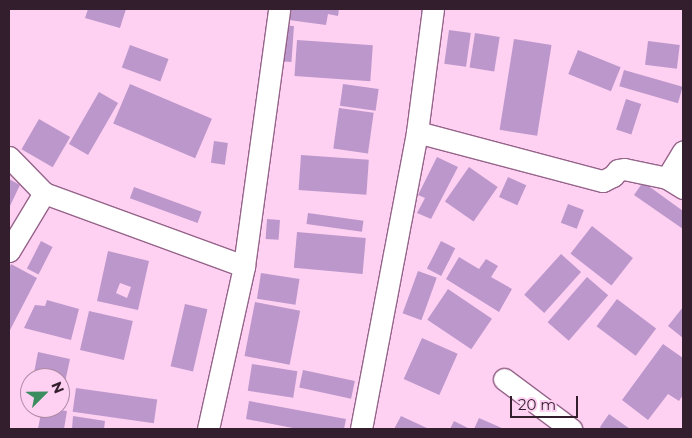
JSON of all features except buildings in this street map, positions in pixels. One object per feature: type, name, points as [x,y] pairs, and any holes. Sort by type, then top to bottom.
[{"type":"street","points":[[208,429],[244,266],[279,9]]},
{"type":"street","points":[[362,429],[417,132],[432,9]]},
{"type":"street","points":[[417,132],[603,181],[613,176],[618,170],[624,169],[675,183],[683,151]]},
{"type":"street","points":[[9,157],[44,193],[244,266]]},
{"type":"street","points":[[9,251],[44,193]]},
{"type":"street","points":[[504,379],[571,429]]}]
